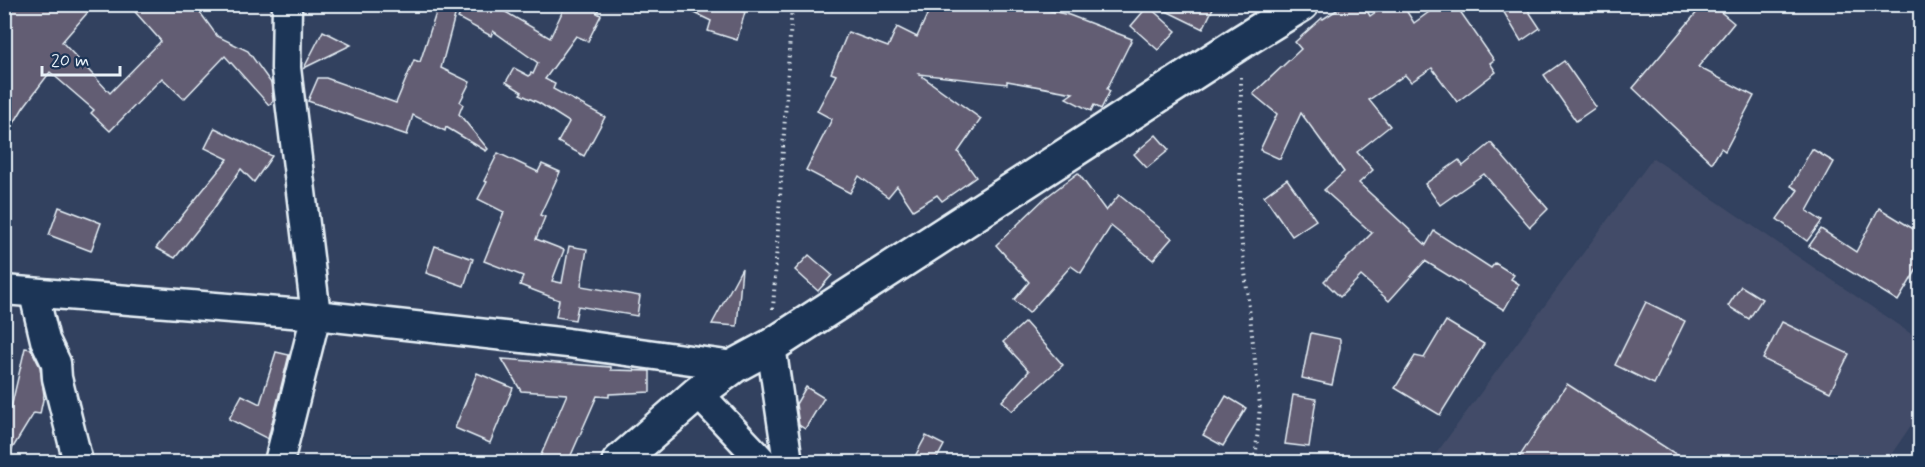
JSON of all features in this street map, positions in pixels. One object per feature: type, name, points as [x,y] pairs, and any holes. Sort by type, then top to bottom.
[{"type":"main road","points":[[618,462],[698,393],[734,366],[771,346],[1302,4]]},
{"type":"street","points":[[279,462],[316,315],[286,68],[287,4]]},
{"type":"street","points":[[4,290],[316,315],[568,343],[734,366]]},
{"type":"street","points":[[34,294],[45,340],[56,363],[66,420],[72,432],[78,462]]},
{"type":"street","points":[[771,346],[788,462]]},
{"type":"street","points":[[698,393],[763,462]]},
{"type":"path","points":[[771,346],[792,4]]},
{"type":"path","points":[[1241,42],[1240,227],[1260,406],[1255,462]]},
{"type":"shaded area","points":[[1653,158],[1920,340],[1920,412],[1886,462],[1430,462]]},
{"type":"building","points":[[4,4],[95,4],[62,42],[110,93],[161,41],[128,4],[194,4],[217,36],[248,51],[271,83],[273,101],[269,105],[225,56],[184,99],[162,78],[110,131],[91,113],[94,110],[50,72],[23,108],[4,140]]},
{"type":"building","points":[[439,4],[458,4],[441,68],[470,82],[460,102],[463,104],[459,114],[488,149],[486,151],[446,127],[445,131],[413,115],[407,135],[308,101],[318,78],[326,78],[396,103],[414,60],[420,62]]},
{"type":"building","points":[[466,4],[492,4],[550,38],[566,4],[601,4],[597,13],[601,15],[588,41],[576,36],[545,79],[555,84],[553,89],[605,117],[584,156],[558,142],[569,122],[520,94],[522,92],[506,82],[514,68],[529,76],[533,74],[538,63],[493,31],[491,36],[458,18]]},
{"type":"building","points":[[676,4],[722,4],[745,12],[737,40],[708,31],[711,21]]},
{"type":"building","points":[[932,4],[1021,4],[1069,15],[1132,39],[1107,89],[1110,91],[1101,109],[1094,105],[1091,111],[1066,98],[1073,93],[1007,81],[1007,84],[919,74],[981,119],[958,152],[976,177],[942,201],[937,195],[913,210],[897,186],[888,197],[859,176],[850,193],[806,170],[832,119],[817,111],[836,75],[831,73],[848,32],[888,47],[897,27],[917,37]]},
{"type":"building","points":[[1152,4],[1215,4],[1203,29]]},
{"type":"building","points":[[1346,4],[1363,4],[1370,16],[1387,4],[1402,4],[1414,23],[1440,4],[1455,4],[1494,60],[1490,63],[1496,72],[1457,102],[1432,68],[1411,82],[1405,75],[1369,100],[1390,126],[1357,152],[1373,170],[1359,183],[1426,245],[1434,231],[1491,268],[1495,263],[1514,275],[1511,279],[1519,284],[1504,310],[1425,261],[1389,301],[1361,276],[1340,297],[1324,281],[1372,233],[1324,190],[1344,172],[1301,113],[1280,159],[1260,150],[1277,114],[1253,94],[1301,49],[1295,42],[1322,18]]},
{"type":"building","points":[[1499,4],[1524,4],[1540,28],[1521,41]]},
{"type":"building","points":[[1704,4],[1711,4],[1734,23],[1698,67],[1754,96],[1725,151],[1721,148],[1712,163],[1633,88]]},
{"type":"building","points":[[1148,6],[1176,31],[1158,50],[1131,26]]},
{"type":"building","points":[[323,31],[351,45],[304,68]]},
{"type":"building","points":[[1564,61],[1596,107],[1576,121],[1544,75]]},
{"type":"building","points":[[215,128],[272,156],[254,182],[241,169],[210,214],[175,258],[156,248],[228,159],[205,148]]},
{"type":"building","points":[[1156,135],[1169,150],[1147,168],[1134,154]]},
{"type":"building","points":[[1491,143],[1548,209],[1530,227],[1484,174],[1440,205],[1425,184],[1459,160],[1463,166]]},
{"type":"building","points":[[1812,149],[1834,162],[1807,211],[1822,221],[1807,241],[1777,219],[1798,190],[1791,186]]},
{"type":"building","points":[[498,153],[538,172],[542,164],[560,172],[540,215],[545,217],[536,239],[564,250],[552,281],[562,283],[569,246],[587,249],[581,286],[640,296],[637,316],[578,306],[575,320],[556,317],[559,300],[520,285],[523,276],[484,261],[504,212],[478,199]]},
{"type":"building","points":[[1078,173],[1106,211],[1119,195],[1172,238],[1153,260],[1111,226],[1081,273],[1071,266],[1029,313],[1014,300],[1029,282],[996,245],[1045,198]]},
{"type":"building","points":[[1287,179],[1316,220],[1292,236],[1264,196]]},
{"type":"building","points":[[59,207],[101,223],[91,251],[49,235]]},
{"type":"building","points":[[1879,208],[1920,233],[1920,264],[1898,301],[1809,246],[1821,229],[1856,252]]},
{"type":"building","points":[[435,246],[473,259],[464,286],[426,273]]},
{"type":"building","points":[[809,255],[832,275],[818,291],[795,270]]},
{"type":"building","points":[[742,268],[737,326],[712,324]]},
{"type":"building","points":[[1741,286],[1762,299],[1749,319],[1728,306]]},
{"type":"building","points":[[1646,302],[1685,321],[1654,384],[1615,365]]},
{"type":"building","points":[[1446,321],[1484,344],[1440,415],[1395,388],[1415,356],[1424,358]]},
{"type":"building","points":[[1025,322],[1063,365],[1012,411],[1002,401],[1029,371],[1003,342]]},
{"type":"building","points":[[1782,322],[1849,354],[1830,392],[1763,359]]},
{"type":"building","points":[[1311,333],[1340,339],[1332,385],[1302,378]]},
{"type":"building","points":[[25,348],[31,349],[40,367],[44,395],[40,414],[34,413],[4,462],[4,405],[11,408]]},
{"type":"building","points":[[276,352],[289,355],[268,439],[229,419],[242,395],[260,404]]},
{"type":"building","points":[[502,359],[611,367],[611,370],[650,371],[650,392],[609,394],[609,397],[597,396],[568,462],[538,462],[567,394],[521,391]]},
{"type":"building","points":[[477,373],[513,388],[490,443],[455,428]]},
{"type":"building","points":[[1567,384],[1688,462],[1516,462]]},
{"type":"building","points":[[806,387],[824,398],[805,429],[799,425],[796,404]]},
{"type":"building","points":[[1293,395],[1316,399],[1309,447],[1285,444]]},
{"type":"building","points":[[1226,396],[1246,408],[1223,446],[1203,435]]},
{"type":"building","points":[[926,436],[944,445],[935,462],[912,462]]}]
